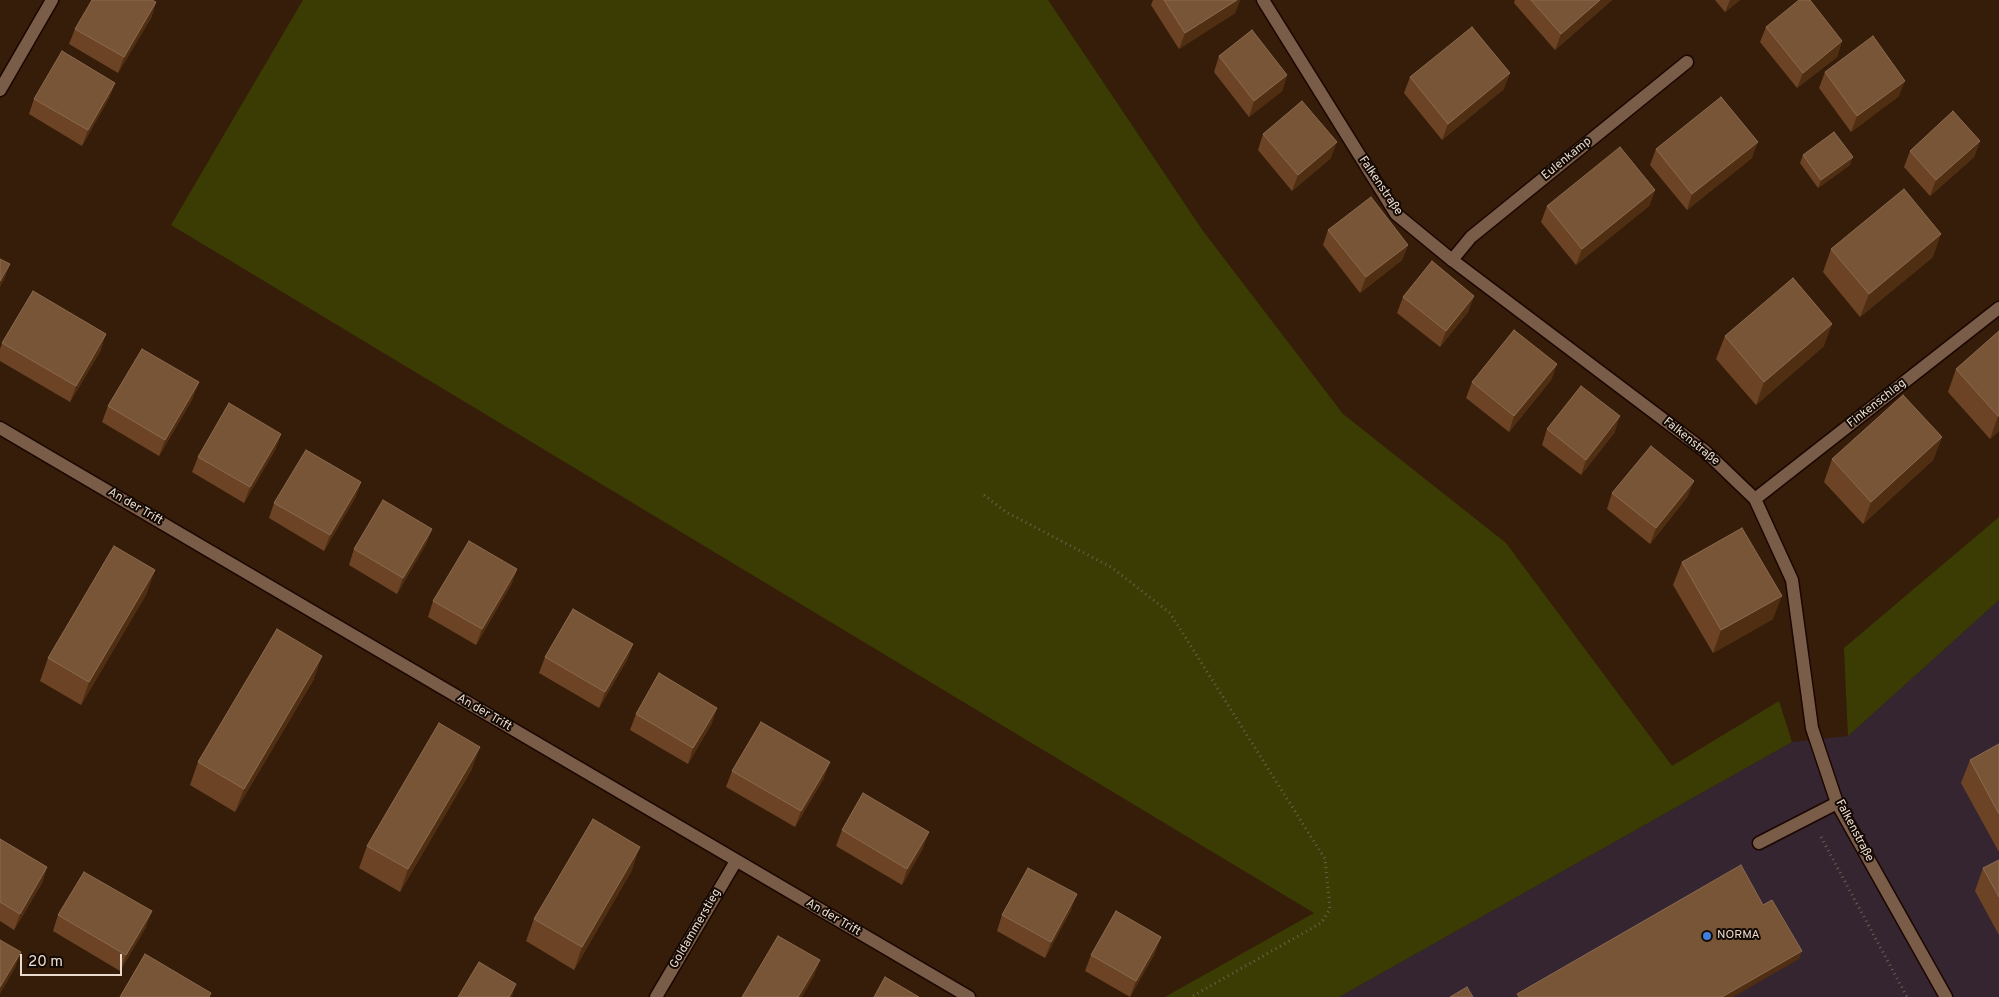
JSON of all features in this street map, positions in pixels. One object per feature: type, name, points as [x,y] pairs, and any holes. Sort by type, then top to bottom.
[{"type":"street","points":[[0,90],[52,0]]},
{"type":"street","name":"Falkenstraße","points":[[1263,0],[1396,214],[1452,260],[1705,450],[1755,499],[1792,580],[1812,728],[1837,803],[1946,997]]},
{"type":"street","name":"Eulenkamp","points":[[1452,260],[1471,237],[1687,62]]},
{"type":"street","name":"Finkenschlag","points":[[1755,499],[1999,308]]},
{"type":"street","name":"An der Trift","points":[[0,428],[968,997]]},
{"type":"street","points":[[1759,843],[1837,803]]},
{"type":"street","name":"Goldammerstieg","points":[[656,997],[736,860]]},
{"type":"path","points":[[984,495],[1006,512],[1111,566],[1170,613],[1325,858],[1330,909],[1321,923],[1191,997]]},
{"type":"path","points":[[1811,818],[1907,997]]},
{"type":"shaded area","points":[[303,0],[1048,0],[1203,231],[1343,414],[1506,543],[1672,766],[1779,701],[1792,742],[1339,997],[1165,997],[1314,913],[171,225]]},
{"type":"shaded area","points":[[1999,517],[1999,600],[1848,736],[1844,648]]},
{"type":"shaded area","points":[[1999,600],[1999,997],[1339,997],[1792,742],[1848,736]]},
{"type":"building","points":[[92,0],[152,0],[156,2],[124,57],[75,29]]},
{"type":"building","points":[[1164,0],[1237,0],[1185,33]]},
{"type":"building","points":[[1531,0],[1600,0],[1561,34]]},
{"type":"building","points":[[1799,0],[1810,0],[1842,41],[1803,73],[1766,27]]},
{"type":"building","points":[[1472,27],[1510,73],[1448,124],[1410,77]]},
{"type":"building","points":[[1252,30],[1287,75],[1254,101],[1219,56]]},
{"type":"building","points":[[1873,36],[1905,81],[1857,116],[1825,72]]},
{"type":"building","points":[[62,51],[115,83],[88,130],[34,99]]},
{"type":"building","points":[[1721,97],[1758,142],[1692,194],[1656,149]]},
{"type":"building","points":[[1302,101],[1337,142],[1298,175],[1263,134]]},
{"type":"building","points":[[1953,111],[1980,141],[1936,180],[1910,151]]},
{"type":"building","points":[[1834,132],[1853,157],[1821,180],[1803,155]]},
{"type":"building","points":[[1620,147],[1655,190],[1582,249],[1547,206]]},
{"type":"building","points":[[1904,189],[1941,234],[1869,294],[1831,249]]},
{"type":"building","points":[[1371,197],[1408,245],[1366,277],[1328,230]]},
{"type":"building","points":[[0,259],[10,264],[0,281]]},
{"type":"building","points":[[1432,261],[1474,296],[1446,331],[1403,297]]},
{"type":"building","points":[[1793,278],[1832,324],[1764,382],[1725,336]]},
{"type":"building","points":[[33,291],[106,334],[76,386],[2,343]]},
{"type":"building","points":[[1514,330],[1557,364],[1514,416],[1472,382]]},
{"type":"building","points":[[1999,331],[1999,416],[1998,416],[1956,369]]},
{"type":"building","points":[[142,349],[199,382],[165,440],[108,406]]},
{"type":"building","points":[[1581,386],[1620,416],[1586,460],[1547,429]]},
{"type":"building","points":[[1903,395],[1942,437],[1871,502],[1832,459]]},
{"type":"building","points":[[229,403],[281,434],[250,487],[198,457]]},
{"type":"building","points":[[1651,446],[1694,481],[1656,528],[1612,493]]},
{"type":"building","points":[[306,450],[361,482],[330,535],[274,503]]},
{"type":"building","points":[[383,500],[432,529],[403,578],[354,549]]},
{"type":"building","points":[[1742,528],[1782,596],[1721,630],[1682,562]]},
{"type":"building","points":[[469,541],[517,569],[482,629],[433,601]]},
{"type":"building","points":[[114,546],[155,570],[89,682],[48,658]]},
{"type":"building","points":[[573,609],[633,644],[605,692],[545,657]]},
{"type":"building","points":[[277,629],[322,656],[244,789],[198,762]]},
{"type":"building","points":[[659,673],[717,708],[693,748],[636,714]]},
{"type":"building","points":[[761,722],[830,762],[801,811],[732,771]]},
{"type":"building","points":[[439,723],[480,747],[408,869],[367,846]]},
{"type":"building","points":[[1999,744],[1999,814],[1970,760]]},
{"type":"building","points":[[863,793],[929,832],[907,869],[842,830]]},
{"type":"building","points":[[593,819],[640,847],[582,947],[534,919]]},
{"type":"building","points":[[0,839],[47,867],[20,914],[0,902]]},
{"type":"building","points":[[1999,860],[1999,897],[1983,868]]},
{"type":"building","name":"NORMA","points":[[1741,865],[1763,905],[1772,900],[1802,951],[1722,997],[1519,997],[1517,994]]},
{"type":"building","points":[[1028,868],[1077,894],[1051,942],[1002,915]]},
{"type":"building","points":[[84,872],[152,911],[126,955],[58,915]]},
{"type":"building","points":[[1116,911],[1161,937],[1136,981],[1091,955]]},
{"type":"building","points":[[778,936],[820,960],[798,997],[742,997]]},
{"type":"building","points":[[0,940],[21,952],[0,987]]},
{"type":"building","points":[[145,954],[211,993],[209,997],[120,997]]},
{"type":"building","points":[[479,962],[516,984],[509,997],[458,997]]},
{"type":"building","points":[[885,977],[919,997],[874,997]]},
{"type":"building","points":[[1467,987],[1473,997],[1450,997]]},
{"type":"place","name":"NORMA","points":[[1707,936]]}]
